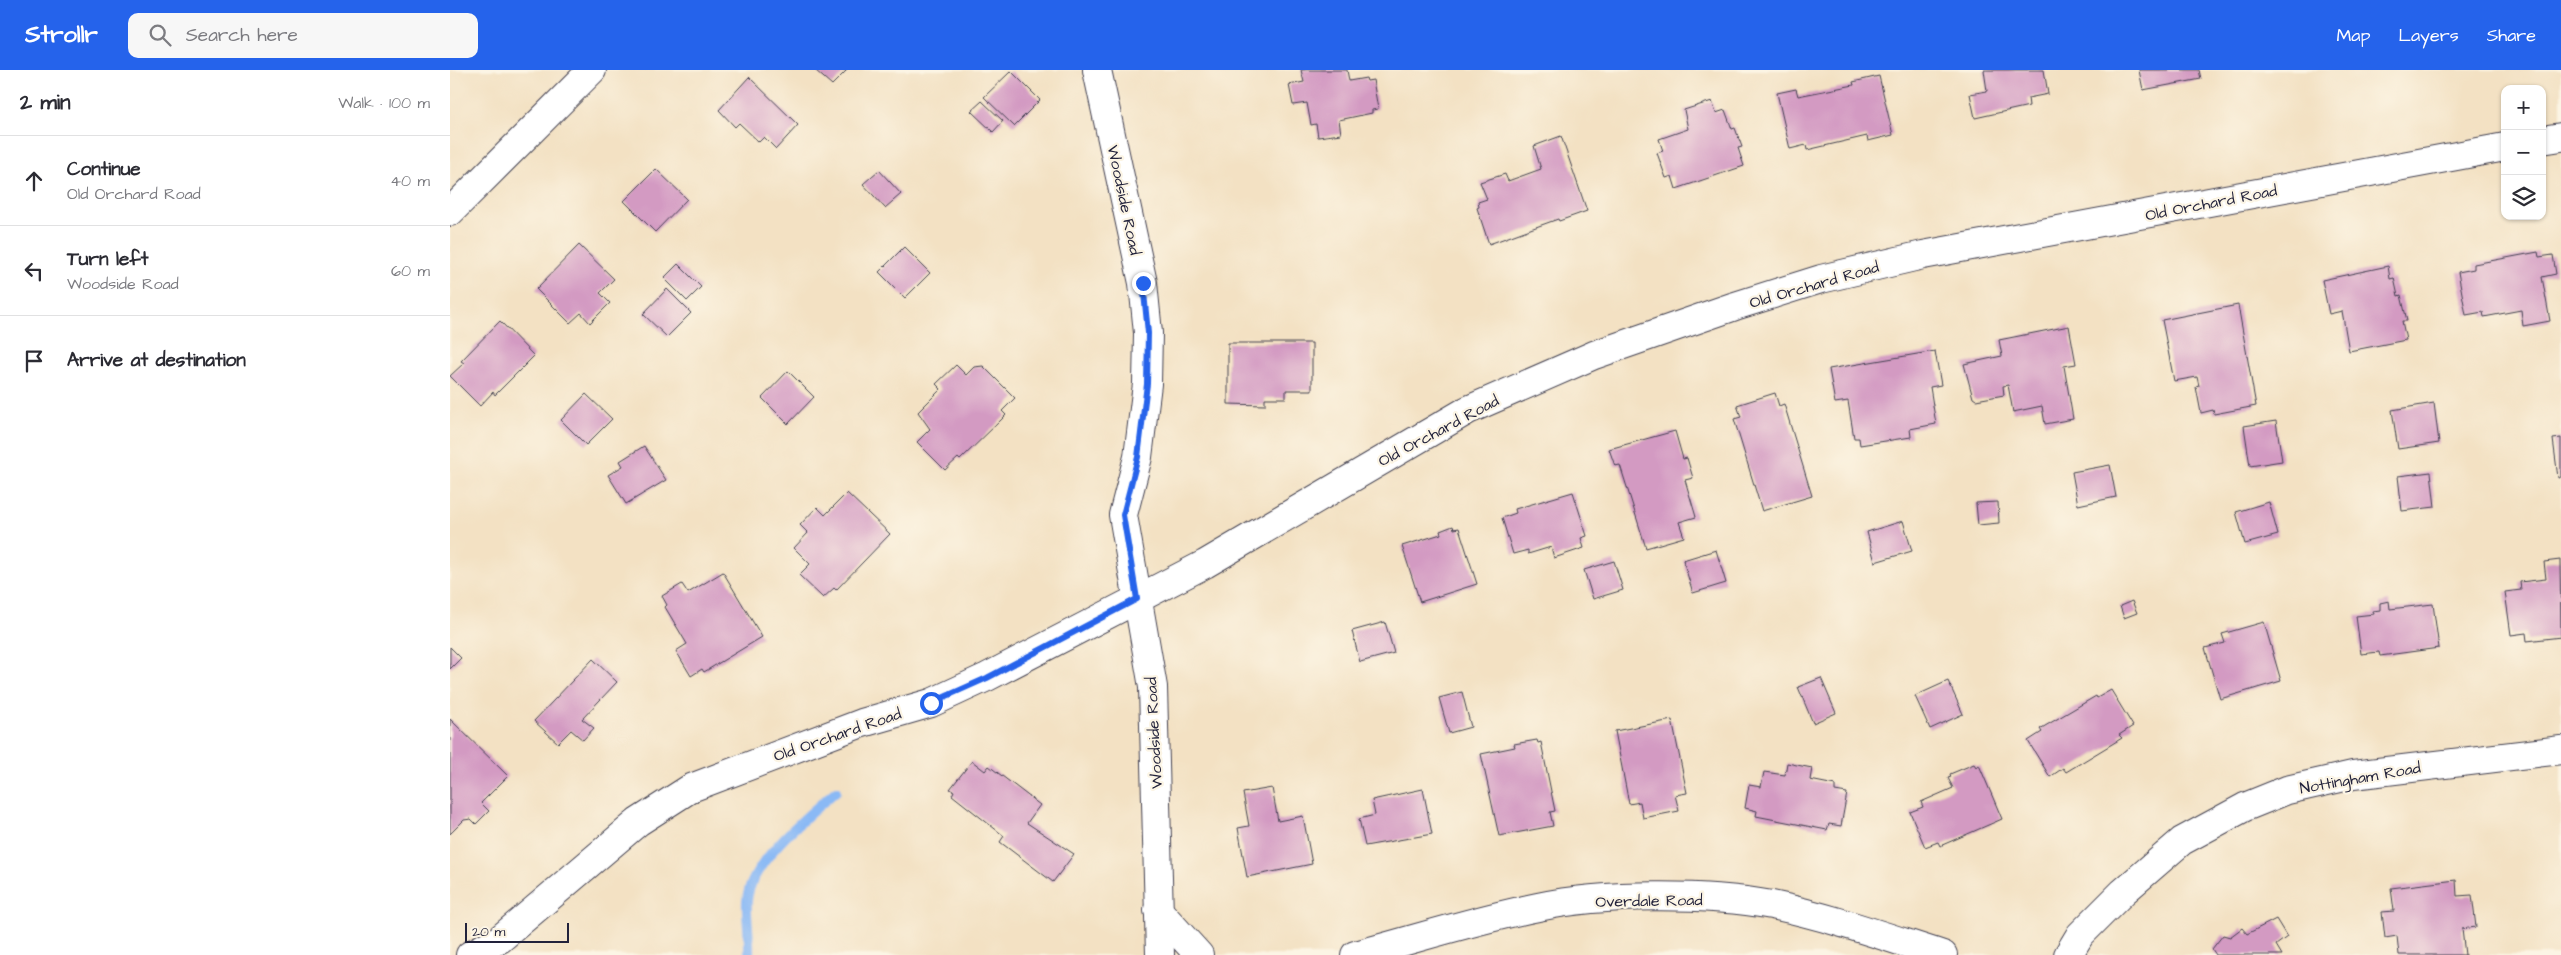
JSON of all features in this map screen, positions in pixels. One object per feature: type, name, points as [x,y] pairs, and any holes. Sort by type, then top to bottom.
[{"type":"street","points":[[450,212],[592,70]]},
{"type":"street","name":"Woodside Road","points":[[1097,70],[1143,283],[1148,333],[1147,384],[1138,457],[1123,515],[1153,687],[1160,955]]},
{"type":"street","points":[[2546,139],[2561,137]]},
{"type":"street","name":"Old Orchard Road","points":[[470,955],[500,939],[638,822],[691,788],[862,724],[931,703],[987,678],[1206,564],[1468,410],[1594,355],[1735,306],[1822,279],[1923,255],[2501,148]]},
{"type":"street","name":"Nottingham Road","points":[[2068,955],[2080,934],[2123,892],[2182,841],[2254,803],[2287,790],[2353,775],[2561,750]]},
{"type":"street","name":"Overdale Road","points":[[1355,955],[1539,907],[1598,899],[1654,897],[1720,900],[1770,905],[1830,918],[1942,955]]},
{"type":"street","points":[[1158,910],[1199,955]]},
{"type":"building","points":[[815,70],[847,70],[832,85]]},
{"type":"building","points":[[1301,70],[1347,70],[1349,81],[1366,78],[1367,81],[1373,80],[1378,109],[1372,110],[1372,113],[1339,120],[1341,134],[1318,137],[1316,124],[1311,125],[1307,103],[1293,105],[1289,85],[1304,82]]},
{"type":"building","points":[[1984,70],[2044,70],[2048,94],[2028,98],[2029,106],[1975,118],[1970,94],[1987,91]]},
{"type":"building","points":[[2139,70],[2199,70],[2201,79],[2143,90]]},
{"type":"building","points":[[1011,71],[1040,100],[1014,126],[984,97]]},
{"type":"building","points":[[1879,76],[1893,135],[1868,141],[1867,136],[1807,150],[1806,145],[1790,149],[1777,93],[1796,89],[1798,96],[1854,85],[1853,82]]},
{"type":"building","points":[[749,77],[798,125],[776,149],[764,137],[759,142],[739,123],[735,127],[719,110]]},
{"type":"building","points":[[982,101],[1003,121],[993,132],[971,111]]},
{"type":"building","points":[[1712,101],[1716,113],[1725,110],[1732,129],[1735,128],[1742,147],[1738,148],[1744,166],[1676,189],[1672,176],[1666,178],[1657,153],[1663,151],[1659,139],[1688,129],[1684,110]]},
{"type":"building","points":[[1561,136],[1587,211],[1559,221],[1558,219],[1489,244],[1477,208],[1479,207],[1478,202],[1487,199],[1480,182],[1505,174],[1508,181],[1541,169],[1534,146]]},
{"type":"building","points":[[656,169],[687,199],[655,232],[624,201]]},
{"type":"building","points":[[879,170],[901,194],[885,208],[863,184]]},
{"type":"building","points":[[579,245],[614,279],[600,293],[610,303],[590,323],[581,313],[570,323],[536,289]]},
{"type":"building","points":[[904,247],[930,273],[905,298],[879,272]]},
{"type":"building","points":[[2538,252],[2539,257],[2553,255],[2556,274],[2542,277],[2550,321],[2523,326],[2521,310],[2484,317],[2483,312],[2466,315],[2458,272],[2474,269],[2474,264]]},
{"type":"building","points":[[678,264],[701,287],[687,301],[664,278]]},
{"type":"building","points":[[2388,266],[2390,279],[2394,278],[2398,296],[2401,295],[2407,321],[2402,321],[2406,340],[2349,351],[2342,311],[2329,314],[2322,280]]},
{"type":"building","points":[[667,289],[691,313],[667,337],[643,314]]},
{"type":"building","points":[[2238,305],[2256,406],[2214,414],[2213,410],[2201,413],[2196,387],[2199,386],[2197,377],[2174,381],[2162,320]]},
{"type":"building","points":[[500,321],[534,356],[495,395],[493,392],[480,406],[450,376],[464,363],[461,361]]},
{"type":"building","points":[[2069,326],[2076,364],[2064,366],[2073,419],[2045,424],[2042,406],[2013,412],[2008,385],[2003,386],[2004,395],[1976,400],[1973,398],[1964,364],[2002,356],[1999,340]]},
{"type":"building","points":[[1228,343],[1312,343],[1312,390],[1286,390],[1286,398],[1265,398],[1265,405],[1228,404]]},
{"type":"building","points":[[1935,351],[1941,385],[1930,387],[1936,424],[1910,429],[1911,437],[1860,445],[1859,438],[1854,438],[1848,401],[1835,403],[1829,369]]},
{"type":"building","points":[[956,365],[966,375],[974,367],[983,366],[1015,398],[1002,411],[1006,415],[960,460],[958,458],[945,470],[917,442],[930,429],[918,412],[941,389],[936,384]]},
{"type":"building","points":[[788,371],[814,397],[788,424],[762,398]]},
{"type":"building","points":[[1775,393],[1779,406],[1784,404],[1812,496],[1762,511],[1734,419],[1741,417],[1737,405]]},
{"type":"building","points":[[586,394],[612,419],[586,445],[561,420]]},
{"type":"building","points":[[2434,403],[2439,443],[2398,449],[2392,410]]},
{"type":"building","points":[[2276,421],[2282,461],[2250,466],[2244,426]]},
{"type":"building","points":[[1675,431],[1683,459],[1687,458],[1693,478],[1685,480],[1696,517],[1679,522],[1684,537],[1646,548],[1620,465],[1615,466],[1609,449]]},
{"type":"building","points":[[2561,438],[2561,477],[2558,478],[2553,439]]},
{"type":"building","points":[[644,446],[666,480],[626,504],[608,475],[623,466],[620,461]]},
{"type":"building","points":[[2110,465],[2116,497],[2078,505],[2072,472]]},
{"type":"building","points":[[2431,472],[2435,507],[2402,511],[2398,476]]},
{"type":"building","points":[[1573,492],[1587,536],[1581,538],[1584,548],[1554,558],[1551,547],[1528,554],[1528,550],[1513,554],[1502,518],[1516,513],[1515,509]]},
{"type":"building","points":[[847,493],[890,534],[836,590],[834,588],[823,598],[799,575],[810,564],[794,548],[808,533],[800,525],[817,507],[825,515]]},
{"type":"building","points":[[1998,502],[1999,523],[1978,525],[1976,503]]},
{"type":"building","points":[[2269,502],[2278,535],[2245,544],[2236,512]]},
{"type":"building","points":[[1903,521],[1912,551],[1875,562],[1867,532]]},
{"type":"building","points":[[1453,526],[1454,529],[1459,528],[1477,584],[1420,602],[1402,546],[1441,534],[1440,531]]},
{"type":"building","points":[[1716,550],[1726,583],[1693,593],[1683,560]]},
{"type":"building","points":[[2560,560],[2561,637],[2527,641],[2526,633],[2511,635],[2505,592],[2521,590],[2520,582],[2546,579],[2544,562]]},
{"type":"building","points":[[1614,561],[1623,590],[1593,599],[1584,570]]},
{"type":"building","points":[[723,572],[762,637],[704,672],[702,669],[691,676],[676,651],[687,644],[665,607],[667,605],[662,596],[682,584],[688,593]]},
{"type":"building","points":[[2132,601],[2137,613],[2124,618],[2120,606]]},
{"type":"building","points":[[2389,601],[2390,609],[2433,604],[2439,648],[2380,656],[2379,652],[2361,654],[2356,616],[2374,614],[2373,611],[2380,610],[2380,603]]},
{"type":"building","points":[[1385,622],[1394,653],[1360,662],[1352,631]]},
{"type":"building","points":[[2264,622],[2281,681],[2220,699],[2205,648],[2225,643],[2222,634]]},
{"type":"building","points":[[450,647],[461,658],[450,669]]},
{"type":"building","points":[[593,659],[617,682],[582,719],[594,728],[583,740],[571,730],[558,743],[534,721]]},
{"type":"building","points":[[1821,678],[1836,713],[1813,723],[1798,687]]},
{"type":"building","points":[[1948,681],[1963,714],[1930,729],[1915,696]]},
{"type":"building","points":[[2111,690],[2133,726],[2119,735],[2122,738],[2066,772],[2063,768],[2050,777],[2028,741],[2042,732],[2040,729],[2096,696],[2097,698]]},
{"type":"building","points":[[1462,692],[1471,727],[1449,733],[1439,698]]},
{"type":"building","points":[[450,719],[508,776],[481,803],[489,811],[476,824],[471,819],[464,820],[450,834]]},
{"type":"building","points":[[1672,720],[1687,793],[1675,795],[1679,811],[1643,818],[1640,802],[1629,804],[1615,731]]},
{"type":"building","points":[[1537,740],[1538,743],[1541,742],[1555,811],[1550,812],[1553,826],[1499,836],[1481,754],[1515,747],[1514,744]]},
{"type":"building","points":[[972,761],[985,771],[989,766],[1040,805],[1027,823],[1074,854],[1053,882],[1000,842],[1004,836],[952,795],[954,791],[950,789]]},
{"type":"building","points":[[1787,763],[1812,768],[1810,780],[1835,785],[1835,791],[1847,793],[1841,826],[1829,824],[1827,830],[1756,816],[1757,811],[1745,808],[1749,785],[1761,787],[1764,772],[1785,775]]},
{"type":"building","points":[[1974,764],[1976,767],[1979,765],[2002,819],[1940,846],[1938,842],[1925,847],[1910,812],[1923,807],[1921,802],[1953,788],[1948,778],[1951,777],[1950,774]]},
{"type":"building","points":[[1272,788],[1278,821],[1303,816],[1312,864],[1247,877],[1238,828],[1249,826],[1243,793]]},
{"type":"building","points":[[1423,789],[1432,834],[1365,846],[1359,819],[1375,815],[1372,800]]},
{"type":"building","points":[[2456,880],[2457,896],[2472,895],[2476,927],[2462,929],[2465,955],[2399,955],[2397,936],[2385,938],[2382,912],[2394,911],[2391,888]]},
{"type":"building","points":[[2276,919],[2287,937],[2276,945],[2282,955],[2216,955],[2212,949],[2223,935],[2230,937],[2242,928],[2247,934]]},
{"type":"waterway","points":[[749,955],[747,901],[750,886],[758,871],[782,840],[836,791]]},
{"type":"route","points":[[931,703],[987,678],[1137,599],[1123,515],[1138,457],[1147,384],[1148,333],[1143,283]]}]
